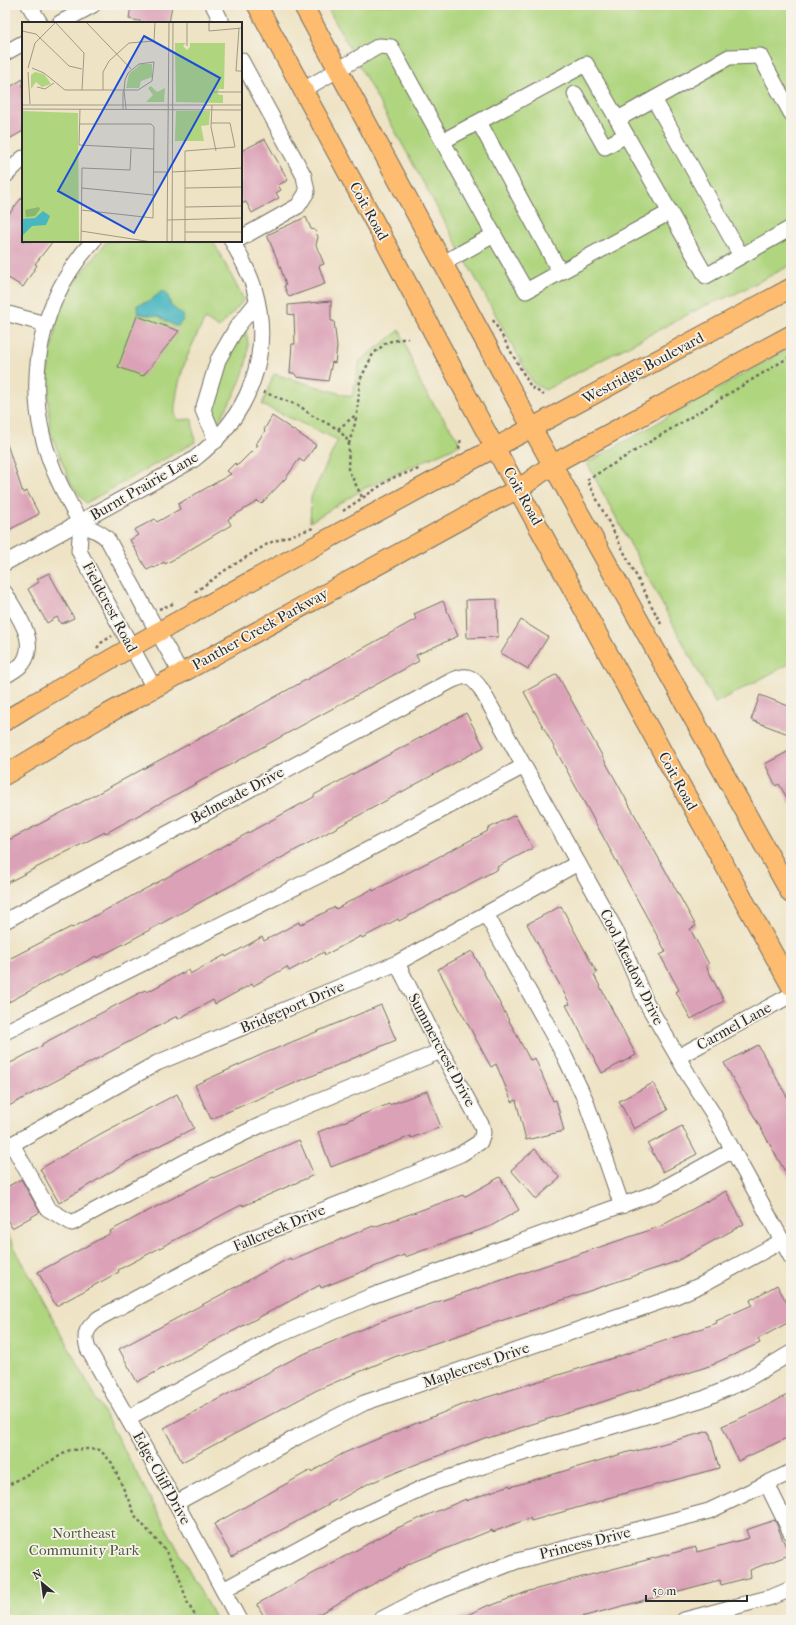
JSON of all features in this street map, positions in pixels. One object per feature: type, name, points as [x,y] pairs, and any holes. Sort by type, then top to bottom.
[{"type":"main road","name":"Coit Road","points":[[257,5],[495,447],[791,986]]},
{"type":"main road","points":[[303,5],[532,428],[791,894]]},
{"type":"main road","name":"Westridge Boulevard","points":[[495,447],[791,288]]},
{"type":"main road","points":[[519,489],[553,464],[791,335]]},
{"type":"main road","points":[[5,721],[158,632],[495,447]]},
{"type":"main road","name":"Panther Creek Parkway","points":[[5,775],[80,729],[481,508],[519,489]]},
{"type":"street","points":[[29,5],[39,22]]},
{"type":"street","points":[[62,22],[93,5]]},
{"type":"street","points":[[213,5],[222,22]]},
{"type":"street","points":[[5,53],[22,44]]},
{"type":"street","points":[[303,90],[379,46],[391,47],[526,291],[670,212]]},
{"type":"street","points":[[618,119],[729,57],[760,56],[791,113]]},
{"type":"street","points":[[242,62],[304,176],[307,192],[298,206],[242,237]]},
{"type":"street","points":[[443,141],[586,64],[706,276],[791,228]]},
{"type":"street","points":[[575,94],[605,147],[626,135]]},
{"type":"street","points":[[654,99],[741,256]]},
{"type":"street","points":[[479,122],[560,272]]},
{"type":"street","points":[[5,176],[22,159]]},
{"type":"street","points":[[443,263],[494,235]]},
{"type":"street","name":"Fieldcrest Road","points":[[92,242],[65,278],[57,293],[45,324],[40,346],[37,374],[40,425],[55,474],[81,522],[107,538],[181,673]]},
{"type":"street","name":"Burnt Prairie Lane","points":[[5,563],[180,468],[216,441],[235,417],[249,390],[256,369],[260,347],[260,317],[257,302],[248,273],[235,242]]},
{"type":"street","points":[[216,441],[203,410],[218,360],[237,327],[257,302]]},
{"type":"street","points":[[5,313],[45,324]]},
{"type":"street","name":"Fieldcrest Road","points":[[81,522],[80,551],[154,688]]},
{"type":"street","points":[[5,593],[29,640],[29,650],[22,663],[5,676]]},
{"type":"street","name":"Belmeade Drive","points":[[5,921],[450,681],[461,676],[471,678]]},
{"type":"street","name":"Cool Meadow Drive","points":[[471,678],[480,689],[616,931],[646,1002],[733,1150],[791,1257]]},
{"type":"street","points":[[5,1032],[328,871],[524,766]]},
{"type":"street","name":"Bridgeport Drive","points":[[8,1146],[157,1063],[397,963],[578,863]]},
{"type":"street","points":[[486,914],[564,1055],[585,1099],[622,1206]]},
{"type":"street","name":"Summercrest Drive","points":[[397,963],[441,1051],[482,1126],[482,1138]]},
{"type":"street","name":"Carmel Lane","points":[[678,1057],[791,995]]},
{"type":"street","points":[[8,1146],[48,1209],[72,1223],[192,1158],[247,1132],[441,1051]]},
{"type":"street","name":"Fallcreek Drive","points":[[85,1336],[89,1327],[99,1318],[244,1241],[382,1187],[461,1154],[475,1146],[482,1138]]},
{"type":"street","points":[[128,1418],[279,1335],[369,1297],[655,1193],[733,1150]]},
{"type":"street","name":"Maplecrest Drive","points":[[176,1503],[297,1437],[364,1403],[674,1297],[703,1284],[782,1241]]},
{"type":"street","name":"Edge Cliff Drive","points":[[85,1336],[88,1349],[176,1503],[239,1620]]},
{"type":"street","points":[[223,1590],[353,1520],[433,1483],[516,1455],[702,1399],[744,1381],[791,1353]]},
{"type":"street","name":"Princess Drive","points":[[380,1620],[424,1597],[517,1560],[709,1511],[791,1472]]},
{"type":"street","points":[[767,1484],[791,1533]]},
{"type":"street","points":[[684,1620],[772,1597],[791,1589]]},
{"type":"path","points":[[362,497],[348,469],[349,445],[356,425],[360,380],[373,354],[387,342],[408,338]]},
{"type":"path","points":[[663,628],[587,480],[791,356]]},
{"type":"path","points":[[249,390],[266,393],[300,406],[338,429],[346,438],[349,445]]},
{"type":"path","points":[[338,429],[356,414]]},
{"type":"path","points":[[454,453],[460,449],[461,438]]},
{"type":"path","points":[[339,514],[392,478],[420,469]]},
{"type":"path","points":[[191,595],[224,570],[269,544],[320,525]]},
{"type":"path","points":[[148,615],[158,609],[178,602]]},
{"type":"path","points":[[93,653],[101,643],[123,630]]},
{"type":"path","points":[[5,1487],[70,1450],[100,1450],[112,1462],[131,1502],[136,1517],[165,1550],[178,1574],[188,1604],[198,1620]]},
{"type":"green space","points":[[326,5],[791,5],[791,265],[735,294],[702,307],[545,390],[533,383]]},
{"type":"green space","points":[[106,242],[214,242],[244,300],[219,328],[205,319],[183,368],[178,388],[175,412],[178,420],[192,419],[195,442],[86,503],[71,484],[50,432],[47,377],[57,319],[74,283]]},
{"type":"green space","points":[[241,328],[245,329],[248,341],[246,365],[231,400],[219,421],[214,423],[209,416],[210,394]]},
{"type":"green space","points":[[400,330],[422,387],[458,439],[459,445],[365,488],[310,522],[311,497],[338,440],[262,405],[274,374],[352,397],[360,361]]},
{"type":"green space","points":[[791,347],[791,663],[715,703],[587,463]]},
{"type":"green space","name":"Northeast Community Park","points":[[5,1230],[216,1620],[5,1620]]},
{"type":"water","points":[[162,291],[167,293],[171,306],[183,315],[184,318],[178,326],[175,326],[158,316],[138,314],[137,305],[150,301]]},
{"type":"building","points":[[131,5],[172,5],[169,22],[144,22],[129,19]]},
{"type":"building","points":[[22,80],[22,132],[11,138],[5,126],[5,90]]},
{"type":"building","points":[[265,139],[288,180],[278,185],[281,190],[276,193],[279,198],[252,213],[246,202],[242,204],[242,150]]},
{"type":"building","points":[[22,197],[22,242],[52,242],[35,264],[37,265],[23,287],[5,276],[5,219]]},
{"type":"building","points":[[306,217],[311,229],[315,230],[318,237],[316,245],[324,264],[319,266],[325,284],[289,297],[284,286],[286,285],[280,266],[267,235]]},
{"type":"building","points":[[331,301],[331,321],[334,321],[337,347],[335,363],[332,362],[328,381],[297,377],[294,373],[290,373],[292,344],[295,344],[294,315],[288,314],[288,305]]},
{"type":"building","points":[[137,316],[179,331],[143,376],[118,367]]},
{"type":"building","points":[[272,416],[316,445],[304,462],[299,459],[286,478],[261,504],[258,501],[228,519],[231,525],[165,564],[164,562],[147,570],[130,540],[138,535],[134,530],[155,519],[157,522],[180,509],[178,504],[231,474],[227,471],[235,463],[237,465],[239,464],[258,445],[256,444],[265,431],[264,430]]},
{"type":"building","points":[[5,444],[7,444],[23,493],[27,491],[39,514],[5,532]]},
{"type":"building","points":[[49,573],[74,618],[61,624],[57,617],[47,623],[28,589],[39,582],[37,579]]},
{"type":"building","points":[[497,599],[498,637],[467,638],[466,600]]},
{"type":"building","points":[[443,601],[458,636],[416,655],[419,661],[106,833],[105,832],[5,884],[5,842],[228,723],[416,619],[414,614]]},
{"type":"building","points":[[521,620],[548,637],[528,669],[501,653]]},
{"type":"building","points":[[557,674],[696,926],[690,929],[709,964],[706,966],[724,1001],[691,1019],[676,992],[679,990],[660,955],[666,952],[524,692]]},
{"type":"building","points":[[760,695],[791,707],[791,735],[751,720]]},
{"type":"building","points":[[466,713],[484,747],[133,939],[97,958],[96,956],[5,1004],[5,961],[71,927],[72,928],[160,881],[314,797],[314,795]]},
{"type":"building","points":[[791,750],[791,805],[779,784],[776,786],[765,764]]},
{"type":"building","points":[[515,815],[533,848],[497,867],[498,869],[399,921],[398,919],[362,938],[361,936],[325,955],[324,952],[289,971],[287,967],[253,986],[252,984],[215,1004],[213,1000],[178,1019],[177,1016],[5,1108],[5,1066],[42,1046],[42,1044],[145,990],[147,992],[188,970],[190,974],[225,955],[226,957],[262,937],[264,941],[299,922],[300,925],[335,907],[336,909],[372,889],[373,891],[488,831],[487,829]]},
{"type":"building","points":[[561,906],[597,973],[594,975],[636,1055],[602,1073],[566,1005],[570,1004],[527,924]]},
{"type":"building","points":[[472,951],[530,1060],[535,1058],[553,1101],[556,1100],[564,1131],[526,1140],[516,1100],[512,1102],[496,1064],[491,1067],[438,969]]},
{"type":"building","points":[[381,1005],[396,1040],[211,1119],[195,1085],[263,1054]]},
{"type":"building","points":[[758,1045],[791,1104],[791,1182],[724,1063]]},
{"type":"building","points":[[653,1083],[668,1110],[634,1129],[619,1101]]},
{"type":"building","points":[[427,1091],[441,1127],[411,1138],[411,1136],[331,1167],[318,1132],[389,1104]]},
{"type":"building","points":[[177,1094],[194,1128],[127,1162],[59,1203],[40,1169],[102,1133]]},
{"type":"building","points":[[682,1126],[697,1154],[663,1172],[648,1144]]},
{"type":"building","points":[[299,1140],[314,1175],[243,1206],[243,1204],[118,1270],[119,1272],[56,1306],[38,1272],[111,1233],[110,1231],[213,1177]]},
{"type":"building","points":[[535,1149],[560,1178],[536,1199],[511,1170]]},
{"type":"building","points":[[500,1177],[519,1210],[491,1226],[405,1257],[404,1255],[321,1288],[320,1285],[137,1382],[119,1349],[290,1258],[291,1260],[373,1226],[374,1227],[463,1195],[464,1197]]},
{"type":"building","points":[[21,1179],[40,1212],[12,1228],[5,1215],[5,1188]]},
{"type":"building","points":[[726,1191],[744,1224],[675,1262],[394,1357],[317,1390],[182,1462],[164,1428],[299,1356],[381,1321],[659,1227]]},
{"type":"building","points":[[777,1285],[791,1310],[791,1321],[758,1339],[760,1343],[715,1364],[605,1401],[488,1438],[487,1437],[373,1481],[232,1557],[214,1524],[344,1453],[462,1405],[623,1355],[717,1323],[716,1321],[752,1305],[750,1300]]},
{"type":"building","points":[[787,1395],[791,1402],[791,1436],[738,1461],[722,1426],[761,1409]]},
{"type":"building","points":[[709,1431],[719,1468],[604,1499],[531,1521],[530,1518],[493,1532],[492,1530],[413,1562],[308,1620],[266,1620],[257,1604],[397,1528],[466,1499],[466,1501],[510,1485],[510,1487],[632,1451],[633,1452]]},
{"type":"building","points":[[775,1520],[789,1555],[750,1570],[751,1577],[721,1585],[720,1580],[570,1620],[456,1620],[489,1605],[490,1606],[529,1591],[696,1547],[697,1552],[749,1538],[746,1530]]}]
